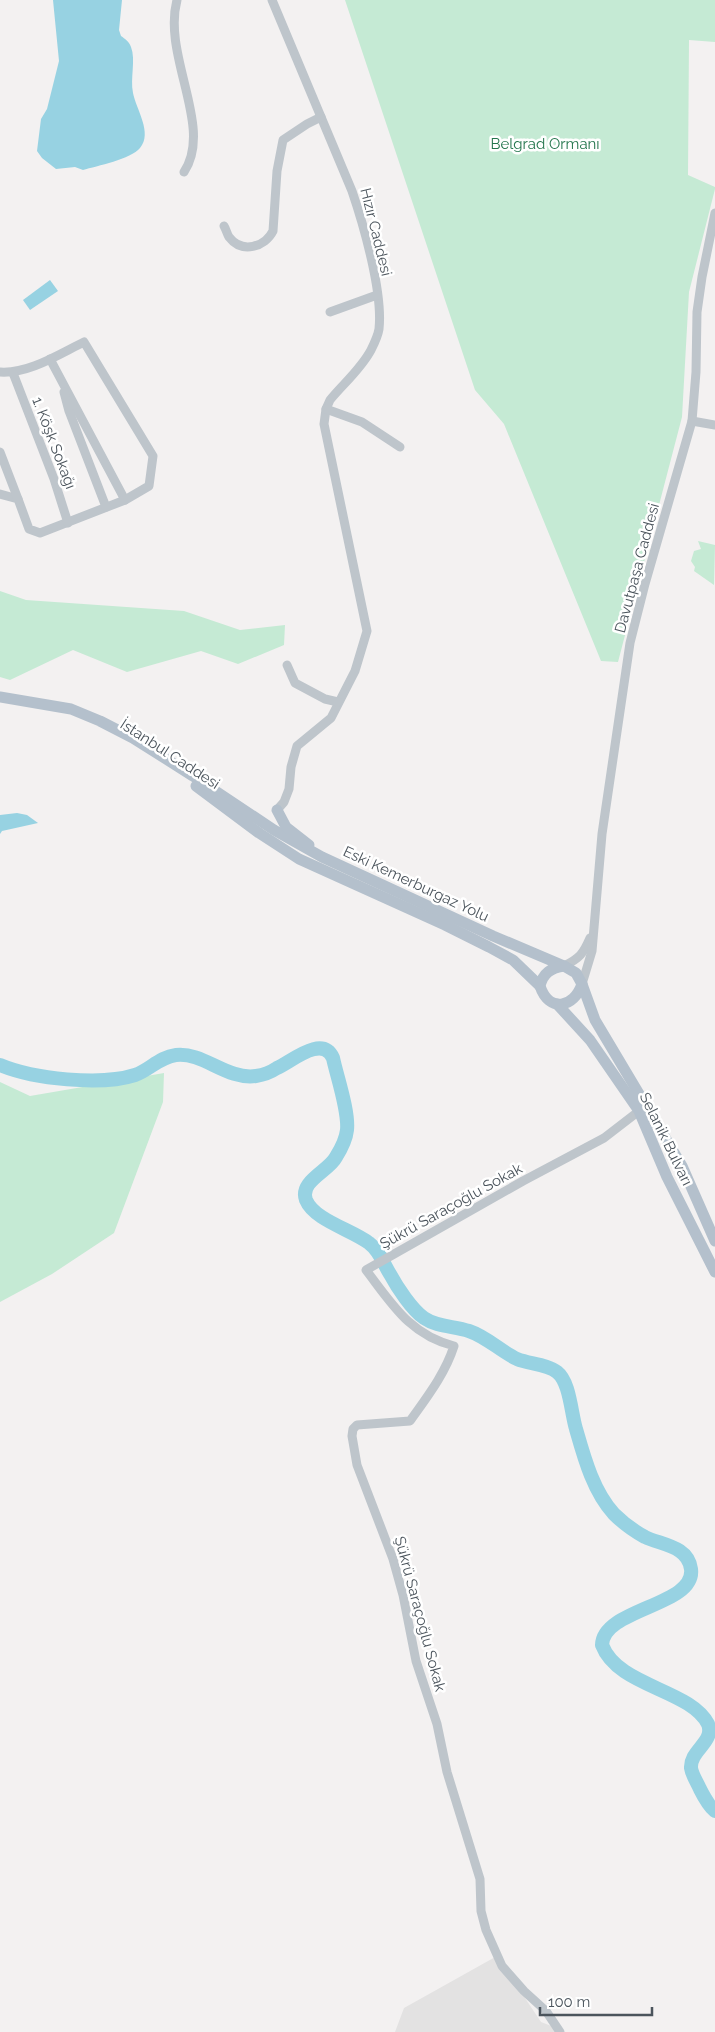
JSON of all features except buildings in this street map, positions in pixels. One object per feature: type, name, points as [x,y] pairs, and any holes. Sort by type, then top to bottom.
[{"type":"main road","name":"İstanbul Caddesi","points":[[0,697],[71,709],[100,721],[148,747],[259,820]]},
{"type":"main road","name":"İstanbul Caddesi","points":[[0,701],[68,715],[116,735],[136,746],[200,789],[258,833]]},
{"type":"main road","points":[[278,810],[270,827],[265,832],[258,833],[259,820],[278,810]]},
{"type":"main road","points":[[278,810],[286,827],[300,836],[322,858]]},
{"type":"main road","name":"Eski Kemerburgaz Yolu","points":[[259,820],[322,858],[493,936],[564,966]]},
{"type":"main road","name":"Eski Kemerburgaz Yolu","points":[[258,833],[299,859],[445,925],[506,956],[513,960],[540,986]]},
{"type":"main road","points":[[564,966],[576,973],[582,984],[579,993],[571,1001],[557,1004],[548,1000],[540,986],[545,974],[556,967],[564,966]]},
{"type":"main road","name":"Selanik Bulvarı","points":[[582,984],[596,1020],[682,1166],[715,1241]]},
{"type":"main road","name":"Selanik Bulvarı","points":[[557,1004],[590,1040],[639,1111],[667,1177],[715,1272]]},
{"type":"street","points":[[177,0],[174,22],[175,42],[195,137],[190,164],[184,172]]},
{"type":"street","name":"Hızır Caddesi","points":[[272,0],[361,216],[377,295],[379,330],[370,352],[330,400],[326,409]]},
{"type":"street","points":[[224,226],[229,237],[235,242],[249,247],[261,245],[269,239],[273,230],[277,171],[283,140],[321,117]]},
{"type":"street","name":"Davutpaşa Caddesi","points":[[582,984],[592,952],[592,933],[602,834],[630,643],[692,421],[696,372],[697,312],[711,250],[715,213]]},
{"type":"street","points":[[330,312],[377,295]]},
{"type":"street","points":[[0,372],[13,373],[50,359],[84,342],[153,456],[150,486],[125,500],[40,533],[30,529],[0,452]]},
{"type":"street","points":[[50,359],[61,383],[125,500]]},
{"type":"street","name":"1. Köşk Sokağı","points":[[13,373],[54,479],[68,523]]},
{"type":"street","points":[[61,383],[69,411],[106,507]]},
{"type":"street","points":[[278,810],[284,802],[289,789],[291,768],[297,746],[331,718],[355,671],[367,631],[324,424],[326,409],[362,422],[400,447]]},
{"type":"street","points":[[692,421],[715,425]]},
{"type":"street","points":[[0,494],[18,499]]},
{"type":"street","points":[[287,665],[296,683],[325,699],[338,702]]},
{"type":"street","points":[[564,966],[578,960],[584,952],[592,933]]},
{"type":"street","name":"Şükrü Saraçoğlu Sokak","points":[[560,2032],[546,2011],[524,1991],[502,1966],[486,1930],[482,1911],[480,1879],[447,1772],[437,1724],[416,1661],[403,1595],[393,1560],[357,1465],[352,1436],[353,1429],[357,1425],[410,1421],[450,1360],[454,1346],[431,1338],[408,1323],[366,1270],[604,1138],[639,1111]]},
{"type":"shaded area","points":[[497,1956],[541,2022],[559,2029],[559,2032],[395,2032],[404,2008]]},
{"type":"green space","name":"Belgrad Ormanı","points":[[345,0],[715,0],[715,42],[689,40],[688,175],[715,187],[715,189],[689,292],[682,417],[618,662],[601,661],[504,424],[475,390]]},
{"type":"green space","points":[[698,541],[715,545],[714,585],[694,571],[695,567],[691,561],[694,551],[701,549]]},
{"type":"green space","points":[[0,591],[26,600],[184,611],[240,630],[285,625],[284,645],[238,664],[201,651],[127,672],[73,650],[10,680],[0,677]]},
{"type":"green space","points":[[164,1073],[163,1102],[114,1233],[52,1274],[0,1302],[0,1082],[30,1096]]},
{"type":"water","points":[[53,0],[122,0],[119,30],[121,36],[127,40],[131,47],[133,93],[145,135],[144,142],[140,148],[129,156],[83,170],[75,167],[56,169],[42,158],[37,151],[41,119],[47,109],[59,61]]},
{"type":"water","points":[[50,280],[58,291],[30,310],[23,300]]},
{"type":"water","points":[[17,813],[27,815],[38,823],[2,831],[0,834],[0,815]]},
{"type":"waterway","points":[[0,1065],[48,1077],[104,1080],[135,1075],[170,1056],[186,1055],[206,1061],[235,1074],[256,1076],[272,1071],[314,1049],[328,1051],[333,1058],[342,1094],[347,1130],[346,1137],[336,1157],[307,1187],[305,1193],[306,1200],[310,1207],[325,1219],[362,1238],[373,1246],[405,1298],[424,1318],[434,1323],[463,1329],[476,1334],[517,1359],[548,1367],[557,1372],[565,1383],[582,1451],[600,1495],[614,1514],[633,1529],[645,1537],[673,1547],[685,1555],[689,1561],[691,1569],[689,1581],[679,1591],[665,1600],[632,1614],[617,1623],[606,1633],[602,1645],[610,1659],[623,1670],[686,1703],[699,1712],[708,1724],[708,1736],[694,1756],[691,1768],[693,1776],[705,1798],[715,1811]]}]
